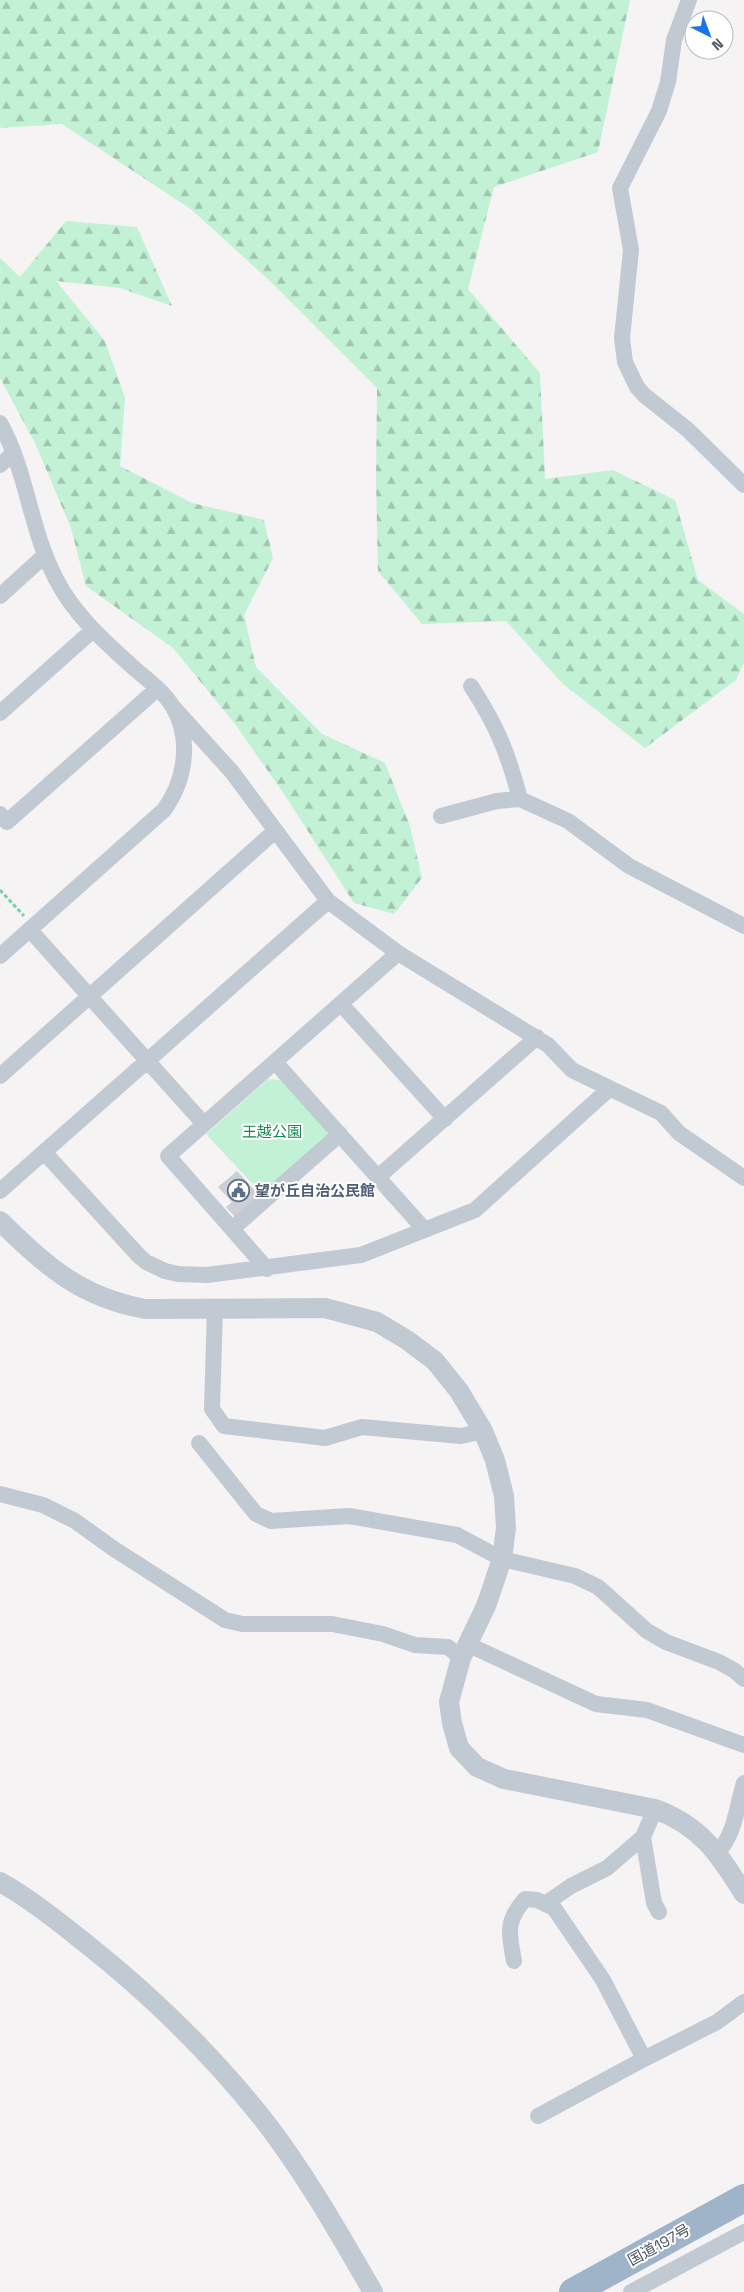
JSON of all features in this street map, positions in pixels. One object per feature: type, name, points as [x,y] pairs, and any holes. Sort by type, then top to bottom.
[{"type":"highway","name":"国道197号","points":[[573,2292],[744,2198]]},
{"type":"street","points":[[689,0],[674,40],[668,82],[659,111],[620,188],[631,250],[622,338],[625,362],[637,387],[644,395],[688,430],[744,485]]},
{"type":"street","points":[[0,422],[14,453],[44,556],[63,592],[93,630],[157,688],[232,772],[328,901],[398,953],[537,1037],[548,1045],[572,1070],[661,1113],[679,1133],[744,1178]]},
{"type":"street","points":[[0,465],[14,453]]},
{"type":"street","points":[[0,596],[44,556]]},
{"type":"street","points":[[0,713],[93,630]]},
{"type":"street","points":[[471,686],[487,710],[508,755],[520,799]]},
{"type":"street","points":[[0,814],[7,822],[157,688]]},
{"type":"street","points":[[0,956],[28,924],[155,819],[167,806],[178,786],[183,766],[181,731],[173,707]]},
{"type":"street","points":[[441,816],[497,801],[520,799],[568,821],[629,866],[744,926]]},
{"type":"street","points":[[0,1076],[275,831]]},
{"type":"street","points":[[0,1191],[328,901]]},
{"type":"street","points":[[28,924],[89,996],[204,1124]]},
{"type":"street","points":[[267,1269],[168,1156],[398,953]]},
{"type":"street","points":[[341,1004],[445,1119]]},
{"type":"street","points":[[378,1178],[537,1037]]},
{"type":"street","points":[[275,1062],[424,1229]]},
{"type":"street","points":[[44,1152],[139,1256],[155,1267],[178,1274],[207,1275],[267,1269],[361,1255],[476,1210],[609,1089]]},
{"type":"street","points":[[232,1229],[340,1134]]},
{"type":"street","points":[[0,1221],[56,1273],[122,1305],[145,1309],[325,1308],[377,1322],[407,1340],[435,1361],[459,1391],[483,1431],[495,1460],[504,1496],[506,1528],[502,1559],[486,1606],[465,1652],[449,1702],[452,1723],[460,1748],[477,1767],[504,1779],[655,1809],[674,1816],[693,1828],[717,1853],[744,1894]]},
{"type":"street","points":[[215,1309],[212,1410],[224,1426],[325,1438],[362,1426],[461,1436],[483,1431]]},
{"type":"street","points":[[199,1443],[256,1514],[271,1522],[349,1516],[457,1535],[502,1559],[575,1576],[598,1587],[647,1631],[666,1642],[719,1662],[736,1671],[744,1679]]},
{"type":"street","points":[[0,1494],[43,1505],[75,1521],[114,1550],[225,1620],[242,1624],[332,1624],[383,1634],[416,1645],[448,1647],[596,1704],[647,1710],[744,1745]]},
{"type":"street","points":[[717,1853],[725,1845],[733,1829],[744,1784]]},
{"type":"street","points":[[545,1904],[570,1886],[607,1868],[643,1838],[655,1809]]},
{"type":"street","points":[[643,1838],[654,1903],[659,1912]]},
{"type":"street","points":[[0,1882],[27,1898],[130,1979],[195,2040],[264,2120],[315,2194],[373,2292]]},
{"type":"street","points":[[514,1961],[509,1934],[512,1915],[525,1899],[537,1900],[554,1908],[603,1980],[644,2059]]},
{"type":"street","points":[[538,2116],[717,2022],[744,2002]]},
{"type":"street","points":[[631,2292],[744,2232]]},
{"type":"path","points":[[0,890],[28,924]]},
{"type":"green space","points":[[0,0],[630,0],[598,152],[494,187],[468,289],[540,373],[545,479],[613,470],[675,500],[698,580],[744,614],[744,663],[736,680],[645,748],[563,684],[506,621],[422,624],[378,571],[376,480],[377,388],[270,281],[192,210],[62,124],[0,128]]},
{"type":"green space","points":[[66,221],[137,227],[172,306],[120,288],[56,281],[105,341],[125,398],[120,466],[192,503],[264,520],[273,558],[244,615],[256,667],[322,734],[385,763],[410,826],[422,878],[394,914],[354,903],[284,794],[235,724],[173,648],[86,586],[71,528],[35,443],[0,378],[0,258],[20,277]]},
{"type":"green space","name":"王越公園","points":[[268,1079],[281,1080],[330,1135],[263,1195],[206,1134]]},
{"type":"building","name":"望が丘自治公民館","points":[[237,1171],[259,1195],[235,1217],[226,1207],[232,1202],[218,1187]]},
{"type":"place","name":"望が丘自治公民館","points":[[239,1191]]}]
